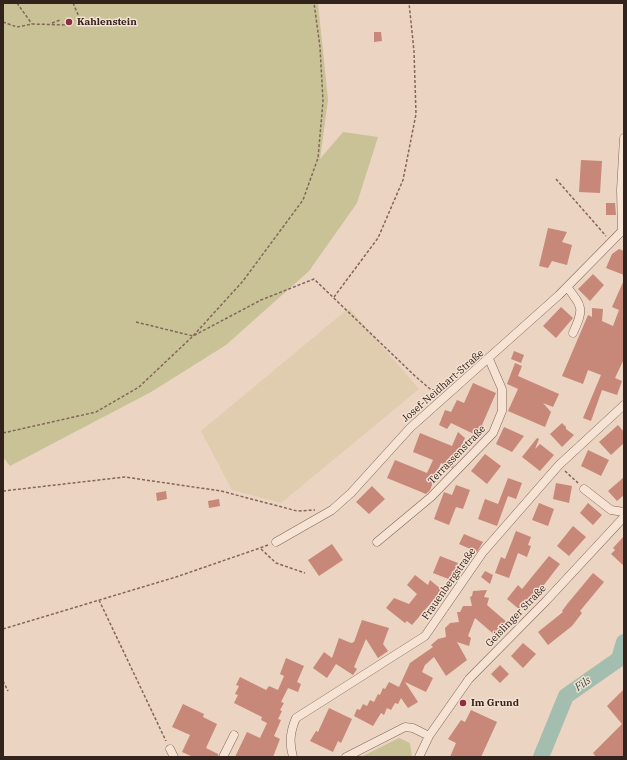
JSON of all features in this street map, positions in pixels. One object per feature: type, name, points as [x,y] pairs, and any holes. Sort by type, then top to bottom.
[{"type":"street","points":[[623,230],[621,190],[624,138]]},
{"type":"street","name":"Josef-Neidhart-Straße","points":[[276,542],[332,510],[351,493],[410,428],[441,398],[489,358],[567,287],[623,230]]},
{"type":"street","points":[[567,287],[580,303],[580,316],[573,333]]},
{"type":"street","name":"Terrassenstraße","points":[[377,542],[431,497],[494,433],[502,411],[502,389],[489,358]]},
{"type":"street","name":"Frauenbergstraße","points":[[293,757],[290,746],[291,730],[296,718],[425,636],[483,552],[559,466],[624,405]]},
{"type":"street","points":[[582,487],[612,510],[624,512]]},
{"type":"street","name":"Geislinger Straße","points":[[419,757],[429,736],[469,679],[546,601],[624,517]]},
{"type":"street","points":[[346,757],[405,727],[413,728],[429,736]]},
{"type":"street","points":[[223,757],[234,735]]},
{"type":"street","points":[[170,749],[174,757]]},
{"type":"path","points":[[17,3],[32,24]]},
{"type":"path","points":[[73,3],[80,19]]},
{"type":"path","points":[[3,433],[96,412],[139,387],[194,336],[243,282],[303,200],[318,158],[323,101],[320,47],[314,3]]},
{"type":"path","points":[[334,297],[378,238],[403,180],[416,114],[415,58],[409,3]]},
{"type":"path","points":[[50,24],[60,20]]},
{"type":"path","points":[[3,22],[17,27],[32,24],[67,25]]},
{"type":"path","points":[[556,179],[612,241]]},
{"type":"path","points":[[136,322],[194,336],[261,300],[314,279],[415,376],[441,398]]},
{"type":"path","points":[[563,470],[582,487]]},
{"type":"path","points":[[3,491],[125,477],[221,491],[297,511],[318,510]]},
{"type":"path","points":[[3,628],[176,577],[276,542]]},
{"type":"path","points":[[260,548],[276,563],[305,573]]},
{"type":"path","points":[[100,600],[170,749]]},
{"type":"path","points":[[3,681],[8,691]]},
{"type":"shaded area","points":[[3,3],[318,3],[328,100],[320,159],[343,132],[378,137],[357,203],[309,271],[226,345],[151,392],[10,466],[3,457]]},
{"type":"shaded area","points":[[349,308],[419,389],[281,503],[232,490],[201,431]]},
{"type":"shaded area","points":[[399,738],[410,743],[412,757],[361,757]]},
{"type":"building","points":[[374,32],[381,32],[382,41],[374,42]]},
{"type":"building","points":[[581,160],[602,161],[600,193],[579,192]]},
{"type":"building","points":[[606,203],[615,203],[616,215],[606,215]]},
{"type":"building","points":[[548,228],[567,232],[562,242],[572,245],[567,265],[552,261],[548,268],[539,266]]},
{"type":"building","points":[[619,249],[624,251],[624,275],[606,268],[612,254]]},
{"type":"building","points":[[593,274],[604,285],[590,301],[578,289]]},
{"type":"building","points":[[624,280],[624,359],[615,378],[622,381],[617,395],[602,390],[591,421],[583,418],[601,375],[588,370],[583,384],[562,376],[588,315],[592,317],[592,308],[603,309],[602,321],[613,326],[619,310],[612,307]]},
{"type":"building","points":[[561,307],[573,318],[556,338],[543,326]]},
{"type":"building","points":[[514,351],[524,355],[521,363],[511,359]]},
{"type":"building","points":[[515,363],[522,366],[518,376],[559,394],[553,407],[543,403],[551,412],[545,427],[508,411],[518,389],[507,384]]},
{"type":"building","points":[[473,383],[496,393],[482,425],[484,426],[480,437],[451,423],[447,429],[439,425],[445,410],[451,412],[457,400],[464,403]]},
{"type":"building","points":[[562,423],[566,429],[574,435],[562,447],[550,434]]},
{"type":"building","points":[[618,425],[624,432],[624,443],[611,455],[599,442]]},
{"type":"building","points":[[504,427],[524,436],[512,452],[496,444]]},
{"type":"building","points":[[458,432],[465,438],[453,467],[452,468],[441,463],[430,490],[426,494],[387,478],[395,460],[427,473],[433,460],[413,452],[420,433],[452,446]]},
{"type":"building","points":[[537,438],[539,439],[535,449],[540,444],[554,455],[540,471],[522,457]]},
{"type":"building","points":[[588,450],[609,460],[601,476],[581,466]]},
{"type":"building","points":[[485,454],[501,466],[487,484],[471,471]]},
{"type":"building","points":[[624,477],[624,495],[617,501],[608,491]]},
{"type":"building","points":[[508,478],[522,483],[516,499],[508,496],[497,526],[478,519],[485,499],[498,504]]},
{"type":"building","points":[[556,483],[572,486],[569,503],[553,499]]},
{"type":"building","points":[[456,485],[470,490],[463,509],[456,507],[449,525],[434,519],[444,492],[452,495]]},
{"type":"building","points":[[372,486],[385,499],[369,514],[356,502]]},
{"type":"building","points":[[166,491],[167,499],[157,501],[156,493]]},
{"type":"building","points":[[219,499],[220,506],[209,508],[208,501]]},
{"type":"building","points":[[539,503],[554,509],[548,526],[532,520]]},
{"type":"building","points":[[588,503],[602,515],[593,525],[580,513]]},
{"type":"building","points":[[573,526],[586,537],[569,556],[557,546]]},
{"type":"building","points":[[516,531],[531,537],[528,545],[531,546],[527,557],[518,553],[509,578],[495,573],[501,557],[505,559]]},
{"type":"building","points":[[464,534],[483,542],[477,552],[459,544]]},
{"type":"building","points":[[624,536],[624,566],[611,554],[615,550],[613,548]]},
{"type":"building","points":[[332,544],[343,560],[319,576],[308,560]]},
{"type":"building","points":[[440,556],[458,563],[451,580],[433,573]]},
{"type":"building","points":[[549,556],[560,564],[540,590],[538,589],[520,610],[507,599],[518,585],[522,589]]},
{"type":"building","points":[[485,571],[493,575],[490,584],[481,577]]},
{"type":"building","points":[[593,573],[604,582],[580,611],[582,613],[572,626],[548,645],[538,632],[563,612],[562,611],[568,603]]},
{"type":"building","points":[[415,575],[428,585],[430,580],[442,590],[412,625],[407,621],[405,623],[386,608],[394,598],[409,604],[417,594],[407,585]]},
{"type":"building","points":[[487,590],[484,597],[489,598],[487,605],[509,624],[497,637],[475,618],[468,636],[471,638],[469,646],[457,642],[467,660],[446,676],[434,657],[425,665],[422,672],[433,678],[426,692],[405,682],[418,702],[408,708],[401,698],[398,704],[395,703],[391,710],[387,708],[384,715],[381,713],[373,726],[354,716],[357,709],[360,710],[363,704],[367,706],[370,700],[374,702],[378,694],[380,695],[383,688],[385,689],[389,682],[399,687],[410,663],[433,647],[431,645],[438,639],[446,637],[445,628],[450,623],[459,622],[457,612],[460,612],[463,606],[472,606],[470,597],[472,596],[473,591]]},
{"type":"building","points":[[362,620],[389,628],[383,644],[388,651],[378,658],[366,639],[354,667],[357,669],[353,675],[336,664],[327,678],[313,668],[324,652],[332,658],[339,638],[351,643],[354,642]]},
{"type":"building","points":[[523,643],[536,654],[523,668],[511,656]]},
{"type":"building","points":[[286,658],[304,666],[297,682],[301,684],[298,692],[288,688],[281,702],[284,703],[280,710],[282,711],[278,719],[281,720],[274,736],[280,739],[273,757],[235,757],[247,732],[260,738],[267,723],[261,720],[262,717],[234,703],[238,695],[235,694],[239,686],[236,685],[240,677],[266,690],[269,686],[278,690],[284,676],[280,674]]},
{"type":"building","points":[[500,665],[509,674],[500,683],[491,674]]},
{"type":"building","points":[[624,689],[624,757],[596,757],[593,753],[622,724],[607,706]]},
{"type":"building","points":[[183,704],[204,714],[203,717],[217,724],[206,748],[218,754],[218,757],[193,757],[182,752],[190,735],[172,727]]},
{"type":"building","points":[[329,708],[352,719],[341,743],[338,741],[333,752],[310,741],[316,731],[318,732]]},
{"type":"building","points":[[471,710],[497,722],[481,757],[450,757],[456,743],[448,739],[461,720],[465,722]]},
{"type":"waterway","name":"Fils","points":[[541,757],[566,696],[619,659],[624,642]]},
{"type":"place","name":"Kahlenstein","points":[[69,22]]},
{"type":"place","name":"Im Grund","points":[[463,703]]}]
